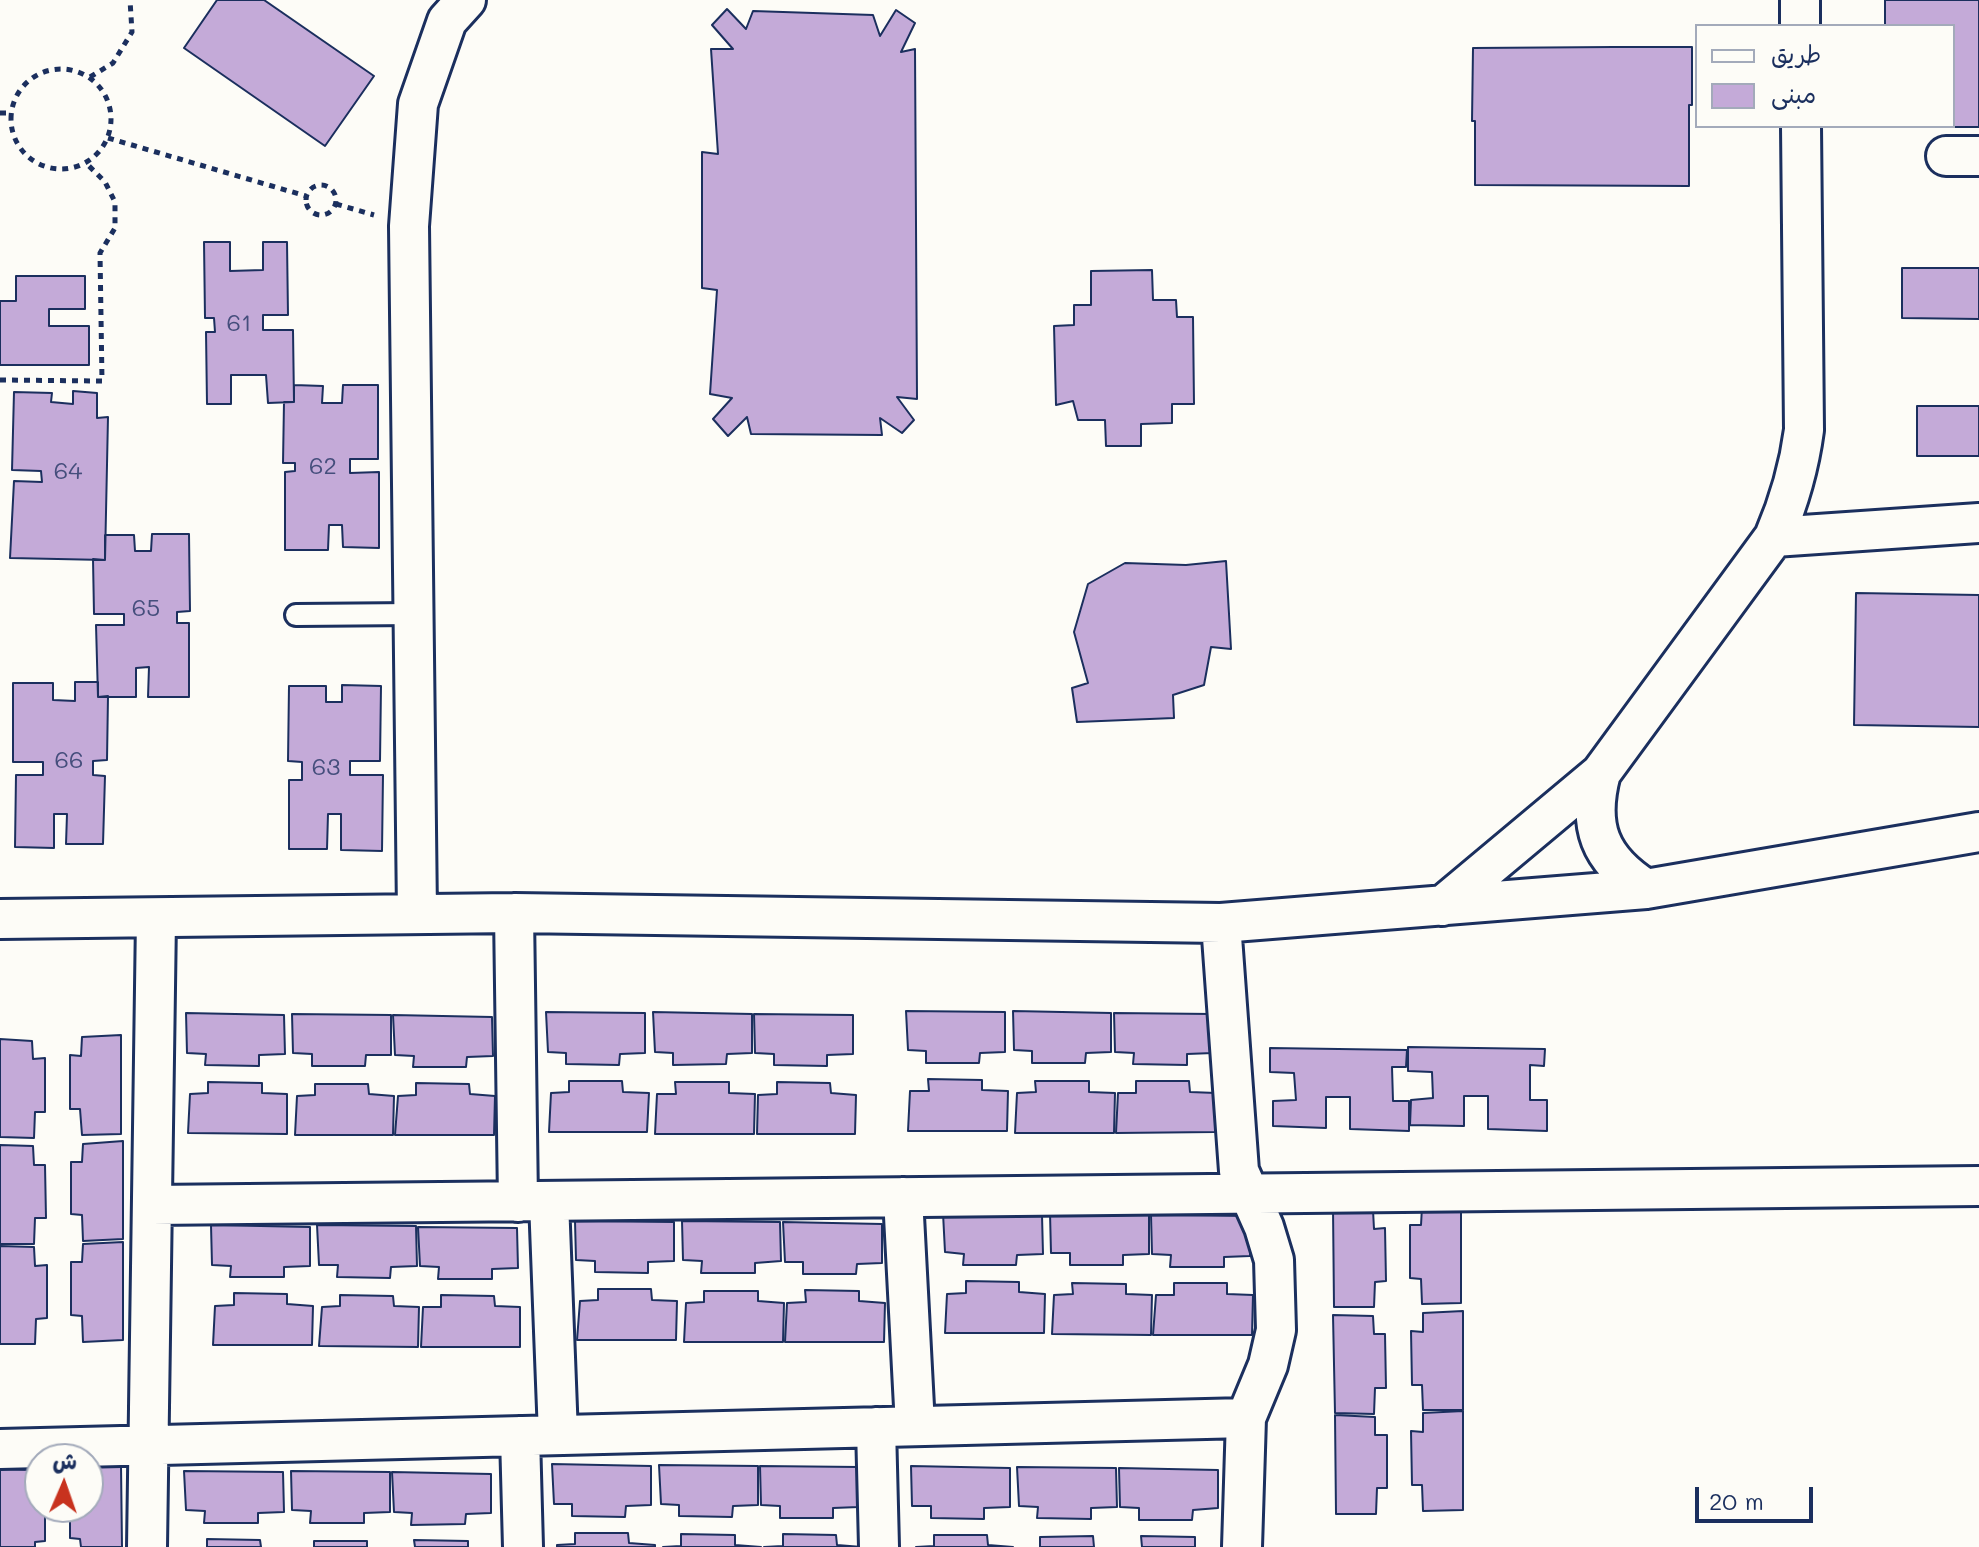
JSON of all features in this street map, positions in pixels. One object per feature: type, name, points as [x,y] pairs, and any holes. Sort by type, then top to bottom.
[{"type":"street","points":[[417,914],[409,226],[418,104],[447,21],[466,0]]},
{"type":"street","points":[[1800,0],[1800,24]]},
{"type":"street","points":[[1442,906],[1601,773],[1774,537],[1797,476],[1804,430],[1801,128]]},
{"type":"street","points":[[1774,537],[1979,523]]},
{"type":"street","points":[[1601,773],[1595,797],[1595,820],[1602,843],[1614,864],[1646,889]]},
{"type":"street","points":[[0,919],[514,913],[1221,923],[1646,889],[1979,832]]},
{"type":"street","points":[[514,913],[534,1202],[558,1435]]},
{"type":"street","points":[[147,1547],[156,918]]},
{"type":"street","points":[[1221,923],[1239,1171],[1264,1227],[1274,1260],[1276,1330],[1268,1365],[1246,1418],[1242,1547]]},
{"type":"street","points":[[152,1205],[1979,1186]]},
{"type":"street","points":[[903,1197],[915,1426]]},
{"type":"street","points":[[0,1449],[1246,1418]]},
{"type":"street","points":[[876,1427],[879,1547]]},
{"type":"street","points":[[520,1436],[523,1547]]},
{"type":"lane","points":[[296,615],[414,614]]},
{"type":"path","points":[[90,77],[113,63],[132,32],[130,0]]},
{"type":"path","points":[[57,69],[74,70],[90,77],[102,88],[110,105],[112,122],[108,138],[100,151],[77,166],[49,167],[36,162],[24,153],[12,127],[16,96],[26,83],[41,73],[57,69]]},
{"type":"path","points":[[0,113],[12,113]]},
{"type":"path","points":[[108,138],[306,196]]},
{"type":"path","points":[[0,380],[102,381],[100,253],[115,228],[115,202],[105,182],[85,162]]},
{"type":"path","points":[[325,185],[332,189],[336,204],[332,211],[317,215],[310,211],[306,196],[310,189],[325,185]]},
{"type":"building","points":[[217,0],[264,0],[374,76],[325,146],[184,48]]},
{"type":"building","points":[[1885,0],[1979,0],[1979,127],[1955,127],[1955,24],[1885,24]]},
{"type":"building","points":[[727,9],[746,29],[753,11],[873,15],[880,36],[896,10],[915,23],[901,52],[915,49],[917,399],[897,397],[914,420],[902,433],[880,418],[882,435],[751,434],[747,417],[728,436],[713,419],[732,398],[710,394],[717,290],[702,288],[702,152],[718,154],[711,49],[733,49],[712,25]]},
{"type":"building","points":[[1692,47],[1689,186],[1475,185],[1473,48]]},
{"type":"building","points":[[204,242],[230,242],[230,271],[263,270],[263,242],[287,242],[288,315],[263,315],[263,330],[293,330],[294,402],[268,403],[266,375],[231,375],[231,404],[207,404],[206,332],[215,332],[214,318],[205,318]]},
{"type":"building","points":[[1902,268],[1979,268],[1979,319],[1902,318]]},
{"type":"building","points":[[1152,270],[1153,300],[1176,300],[1177,317],[1193,317],[1194,404],[1172,404],[1172,423],[1141,424],[1141,446],[1106,446],[1105,420],[1078,420],[1073,401],[1056,405],[1054,326],[1074,325],[1074,305],[1091,305],[1091,271]]},
{"type":"building","points":[[16,276],[85,276],[85,309],[49,309],[49,326],[89,326],[89,365],[0,365],[0,301],[16,301]]},
{"type":"building","points":[[294,385],[323,386],[322,403],[342,403],[343,385],[378,385],[378,459],[350,459],[350,473],[379,472],[379,548],[343,547],[342,525],[329,525],[328,550],[285,550],[285,472],[295,471],[295,463],[283,463],[284,402],[294,402]]},
{"type":"building","points":[[73,391],[97,393],[97,418],[108,417],[105,560],[10,558],[14,481],[42,482],[41,471],[12,470],[14,392],[52,393],[51,402],[73,404]]},
{"type":"building","points":[[1917,406],[1979,406],[1979,456],[1917,456]]},
{"type":"building","points":[[152,534],[189,534],[190,611],[177,612],[177,623],[189,623],[189,697],[148,697],[149,667],[136,668],[136,697],[98,697],[96,625],[124,625],[124,614],[94,614],[93,559],[105,560],[105,535],[134,535],[135,551],[151,551]]},
{"type":"building","points":[[1226,561],[1231,649],[1211,647],[1204,685],[1173,695],[1174,718],[1077,722],[1072,688],[1088,683],[1074,632],[1088,584],[1125,563],[1186,565]]},
{"type":"building","points":[[1856,593],[1979,595],[1979,727],[1854,725]]},
{"type":"building","points":[[75,682],[98,682],[98,697],[108,696],[107,760],[93,761],[93,775],[105,776],[103,844],[66,844],[67,814],[54,814],[54,848],[15,847],[16,775],[43,775],[43,762],[13,762],[13,683],[53,683],[53,700],[75,701]]},
{"type":"building","points":[[342,685],[381,686],[380,761],[350,761],[350,775],[383,775],[382,851],[341,850],[341,814],[328,814],[327,849],[289,849],[289,780],[302,780],[302,762],[288,761],[289,686],[326,686],[326,702],[342,702]]},
{"type":"building","points":[[906,1011],[1005,1012],[1005,1052],[980,1053],[979,1063],[926,1063],[926,1051],[908,1050]]},
{"type":"building","points":[[1013,1011],[1111,1013],[1111,1052],[1086,1053],[1085,1063],[1032,1063],[1032,1051],[1014,1050]]},
{"type":"building","points":[[546,1012],[645,1013],[645,1053],[620,1054],[619,1065],[566,1064],[566,1053],[548,1052]]},
{"type":"building","points":[[653,1012],[752,1014],[752,1053],[727,1054],[726,1064],[673,1065],[673,1053],[655,1052]]},
{"type":"building","points":[[186,1013],[284,1015],[285,1054],[259,1055],[259,1066],[205,1065],[206,1054],[187,1053]]},
{"type":"building","points":[[1114,1013],[1212,1014],[1213,1053],[1187,1054],[1187,1065],[1133,1064],[1134,1053],[1115,1052]]},
{"type":"building","points":[[292,1014],[391,1015],[391,1055],[366,1055],[365,1066],[312,1066],[312,1054],[293,1053]]},
{"type":"building","points":[[754,1014],[853,1015],[853,1054],[827,1055],[827,1066],[774,1065],[774,1054],[755,1053]]},
{"type":"building","points":[[393,1015],[492,1017],[493,1056],[467,1057],[466,1067],[413,1067],[414,1056],[395,1055]]},
{"type":"building","points":[[121,1035],[121,1134],[82,1135],[80,1109],[70,1109],[70,1055],[81,1056],[82,1037]]},
{"type":"building","points":[[0,1039],[32,1041],[33,1059],[45,1058],[45,1112],[35,1112],[34,1138],[0,1137]]},
{"type":"building","points":[[1408,1047],[1545,1049],[1544,1066],[1530,1065],[1530,1100],[1547,1100],[1547,1131],[1488,1129],[1488,1096],[1464,1096],[1464,1126],[1410,1125],[1411,1100],[1433,1098],[1432,1072],[1408,1071]]},
{"type":"building","points":[[1270,1048],[1407,1050],[1406,1067],[1392,1067],[1393,1101],[1409,1101],[1409,1131],[1350,1129],[1350,1097],[1326,1097],[1326,1128],[1273,1126],[1273,1101],[1296,1100],[1294,1073],[1270,1072]]},
{"type":"building","points":[[928,1079],[982,1080],[982,1090],[1008,1091],[1007,1131],[908,1131],[910,1091],[929,1091]]},
{"type":"building","points":[[569,1081],[622,1081],[623,1092],[649,1093],[647,1132],[549,1132],[551,1093],[569,1092]]},
{"type":"building","points":[[1035,1081],[1089,1081],[1089,1092],[1115,1093],[1114,1133],[1015,1133],[1017,1093],[1036,1092]]},
{"type":"building","points":[[1136,1081],[1189,1081],[1190,1092],[1216,1093],[1215,1132],[1116,1133],[1118,1093],[1136,1093]]},
{"type":"building","points":[[208,1082],[262,1083],[262,1093],[287,1094],[287,1134],[188,1133],[190,1094],[208,1093]]},
{"type":"building","points":[[675,1082],[729,1082],[729,1093],[755,1094],[754,1134],[655,1134],[657,1094],[676,1094]]},
{"type":"building","points":[[777,1082],[830,1083],[831,1093],[856,1095],[855,1134],[757,1134],[758,1095],[777,1094]]},
{"type":"building","points":[[416,1083],[469,1084],[470,1094],[495,1096],[494,1135],[395,1135],[398,1096],[416,1095]]},
{"type":"building","points":[[315,1084],[368,1084],[369,1094],[394,1096],[393,1135],[295,1135],[297,1096],[315,1095]]},
{"type":"building","points":[[123,1141],[123,1239],[83,1241],[82,1215],[71,1214],[71,1162],[82,1162],[83,1144]]},
{"type":"building","points":[[0,1145],[33,1146],[34,1165],[45,1165],[46,1218],[35,1218],[34,1244],[0,1244]]},
{"type":"building","points":[[1461,1205],[1461,1303],[1422,1304],[1421,1279],[1410,1278],[1410,1225],[1421,1225],[1422,1207]]},
{"type":"building","points":[[1333,1208],[1373,1210],[1374,1229],[1385,1228],[1386,1281],[1375,1282],[1374,1307],[1334,1307]]},
{"type":"building","points":[[943,1213],[1042,1215],[1043,1254],[1017,1255],[1016,1265],[963,1265],[964,1254],[945,1252]]},
{"type":"building","points":[[1050,1213],[1149,1214],[1149,1254],[1123,1255],[1123,1265],[1070,1265],[1070,1253],[1051,1253]]},
{"type":"building","points":[[1151,1215],[1250,1216],[1250,1256],[1224,1257],[1224,1267],[1170,1267],[1171,1255],[1152,1254]]},
{"type":"building","points":[[575,1221],[674,1222],[674,1261],[648,1262],[648,1273],[595,1272],[595,1261],[576,1260]]},
{"type":"building","points":[[682,1221],[780,1222],[781,1261],[755,1263],[755,1273],[701,1273],[702,1261],[683,1260]]},
{"type":"building","points":[[783,1222],[882,1224],[882,1263],[857,1264],[856,1274],[803,1274],[803,1262],[785,1262]]},
{"type":"building","points":[[211,1225],[310,1227],[310,1266],[284,1267],[284,1277],[230,1277],[231,1266],[212,1265]]},
{"type":"building","points":[[317,1225],[416,1226],[417,1266],[391,1267],[390,1278],[337,1277],[338,1265],[319,1265]]},
{"type":"building","points":[[418,1227],[517,1228],[518,1268],[492,1269],[492,1279],[438,1279],[439,1267],[420,1266]]},
{"type":"building","points":[[123,1242],[123,1340],[83,1342],[82,1316],[71,1315],[71,1262],[82,1262],[83,1244]]},
{"type":"building","points":[[0,1246],[34,1247],[35,1266],[47,1265],[47,1318],[36,1319],[35,1344],[0,1344]]},
{"type":"building","points":[[966,1281],[1019,1282],[1019,1292],[1045,1294],[1044,1333],[945,1333],[947,1294],[966,1293]]},
{"type":"building","points":[[1072,1283],[1126,1284],[1126,1294],[1152,1295],[1151,1335],[1052,1334],[1054,1295],[1073,1294]]},
{"type":"building","points":[[1174,1283],[1227,1283],[1227,1294],[1253,1295],[1252,1335],[1153,1335],[1156,1295],[1174,1295]]},
{"type":"building","points":[[598,1289],[651,1289],[652,1300],[677,1301],[676,1340],[577,1340],[580,1301],[598,1300]]},
{"type":"building","points":[[805,1290],[859,1291],[859,1301],[885,1303],[884,1342],[785,1342],[787,1303],[806,1302]]},
{"type":"building","points":[[704,1291],[758,1291],[758,1301],[784,1303],[783,1342],[684,1342],[686,1303],[704,1302]]},
{"type":"building","points":[[234,1293],[287,1294],[287,1304],[313,1306],[312,1345],[213,1345],[215,1306],[234,1305]]},
{"type":"building","points":[[340,1295],[393,1296],[394,1306],[419,1307],[418,1347],[319,1346],[322,1307],[340,1306]]},
{"type":"building","points":[[441,1295],[494,1296],[495,1306],[520,1307],[520,1347],[421,1347],[423,1307],[441,1307]]},
{"type":"building","points":[[1463,1311],[1463,1410],[1423,1410],[1422,1385],[1412,1385],[1411,1331],[1423,1332],[1423,1313]]},
{"type":"building","points":[[1333,1315],[1373,1316],[1374,1334],[1385,1334],[1386,1388],[1375,1388],[1374,1414],[1335,1413]]},
{"type":"building","points":[[1463,1411],[1463,1510],[1423,1511],[1422,1485],[1412,1485],[1411,1431],[1423,1432],[1423,1413]]},
{"type":"building","points":[[1335,1415],[1375,1417],[1375,1435],[1387,1435],[1387,1488],[1377,1488],[1376,1514],[1336,1514]]},
{"type":"building","points":[[552,1464],[651,1466],[651,1505],[626,1506],[625,1517],[572,1516],[572,1504],[554,1504]]},
{"type":"building","points":[[121,1465],[122,1547],[81,1547],[80,1539],[70,1538],[70,1523],[104,1523],[104,1466]]},
{"type":"building","points":[[659,1465],[758,1466],[758,1505],[733,1506],[732,1517],[679,1516],[679,1505],[661,1504]]},
{"type":"building","points":[[760,1466],[859,1467],[859,1507],[833,1508],[833,1518],[780,1518],[780,1506],[761,1505]]},
{"type":"building","points":[[911,1466],[1010,1468],[1010,1507],[984,1508],[984,1519],[931,1518],[931,1506],[912,1506]]},
{"type":"building","points":[[1017,1467],[1116,1468],[1117,1507],[1091,1508],[1091,1519],[1037,1518],[1038,1507],[1019,1506]]},
{"type":"building","points":[[1119,1468],[1218,1470],[1218,1508],[1193,1510],[1192,1520],[1139,1520],[1139,1508],[1120,1507]]},
{"type":"building","points":[[0,1469],[24,1470],[24,1523],[45,1523],[45,1541],[35,1542],[35,1547],[0,1547]]},
{"type":"building","points":[[184,1471],[283,1472],[284,1512],[258,1513],[258,1523],[204,1523],[205,1511],[186,1510]]},
{"type":"building","points":[[291,1471],[390,1472],[390,1512],[364,1513],[364,1523],[310,1523],[311,1511],[292,1510]]},
{"type":"building","points":[[392,1472],[491,1474],[491,1513],[466,1514],[465,1524],[411,1525],[412,1513],[394,1512]]},
{"type":"building","points":[[575,1533],[628,1533],[629,1543],[655,1547],[557,1547],[575,1544]]},
{"type":"building","points":[[681,1534],[735,1535],[735,1545],[761,1547],[663,1547],[681,1546]]},
{"type":"building","points":[[783,1534],[836,1535],[837,1545],[862,1547],[764,1547],[783,1546]]},
{"type":"building","points":[[934,1535],[987,1535],[988,1545],[1013,1547],[916,1547],[934,1546]]},
{"type":"building","points":[[1093,1536],[1094,1547],[1040,1547],[1040,1537]]},
{"type":"building","points":[[1141,1536],[1195,1537],[1195,1547],[1142,1547]]},
{"type":"building","points":[[207,1539],[260,1540],[261,1547],[207,1547]]},
{"type":"building","points":[[414,1540],[468,1541],[468,1547],[415,1547]]},
{"type":"building","points":[[314,1541],[367,1541],[367,1547],[314,1547]]}]
